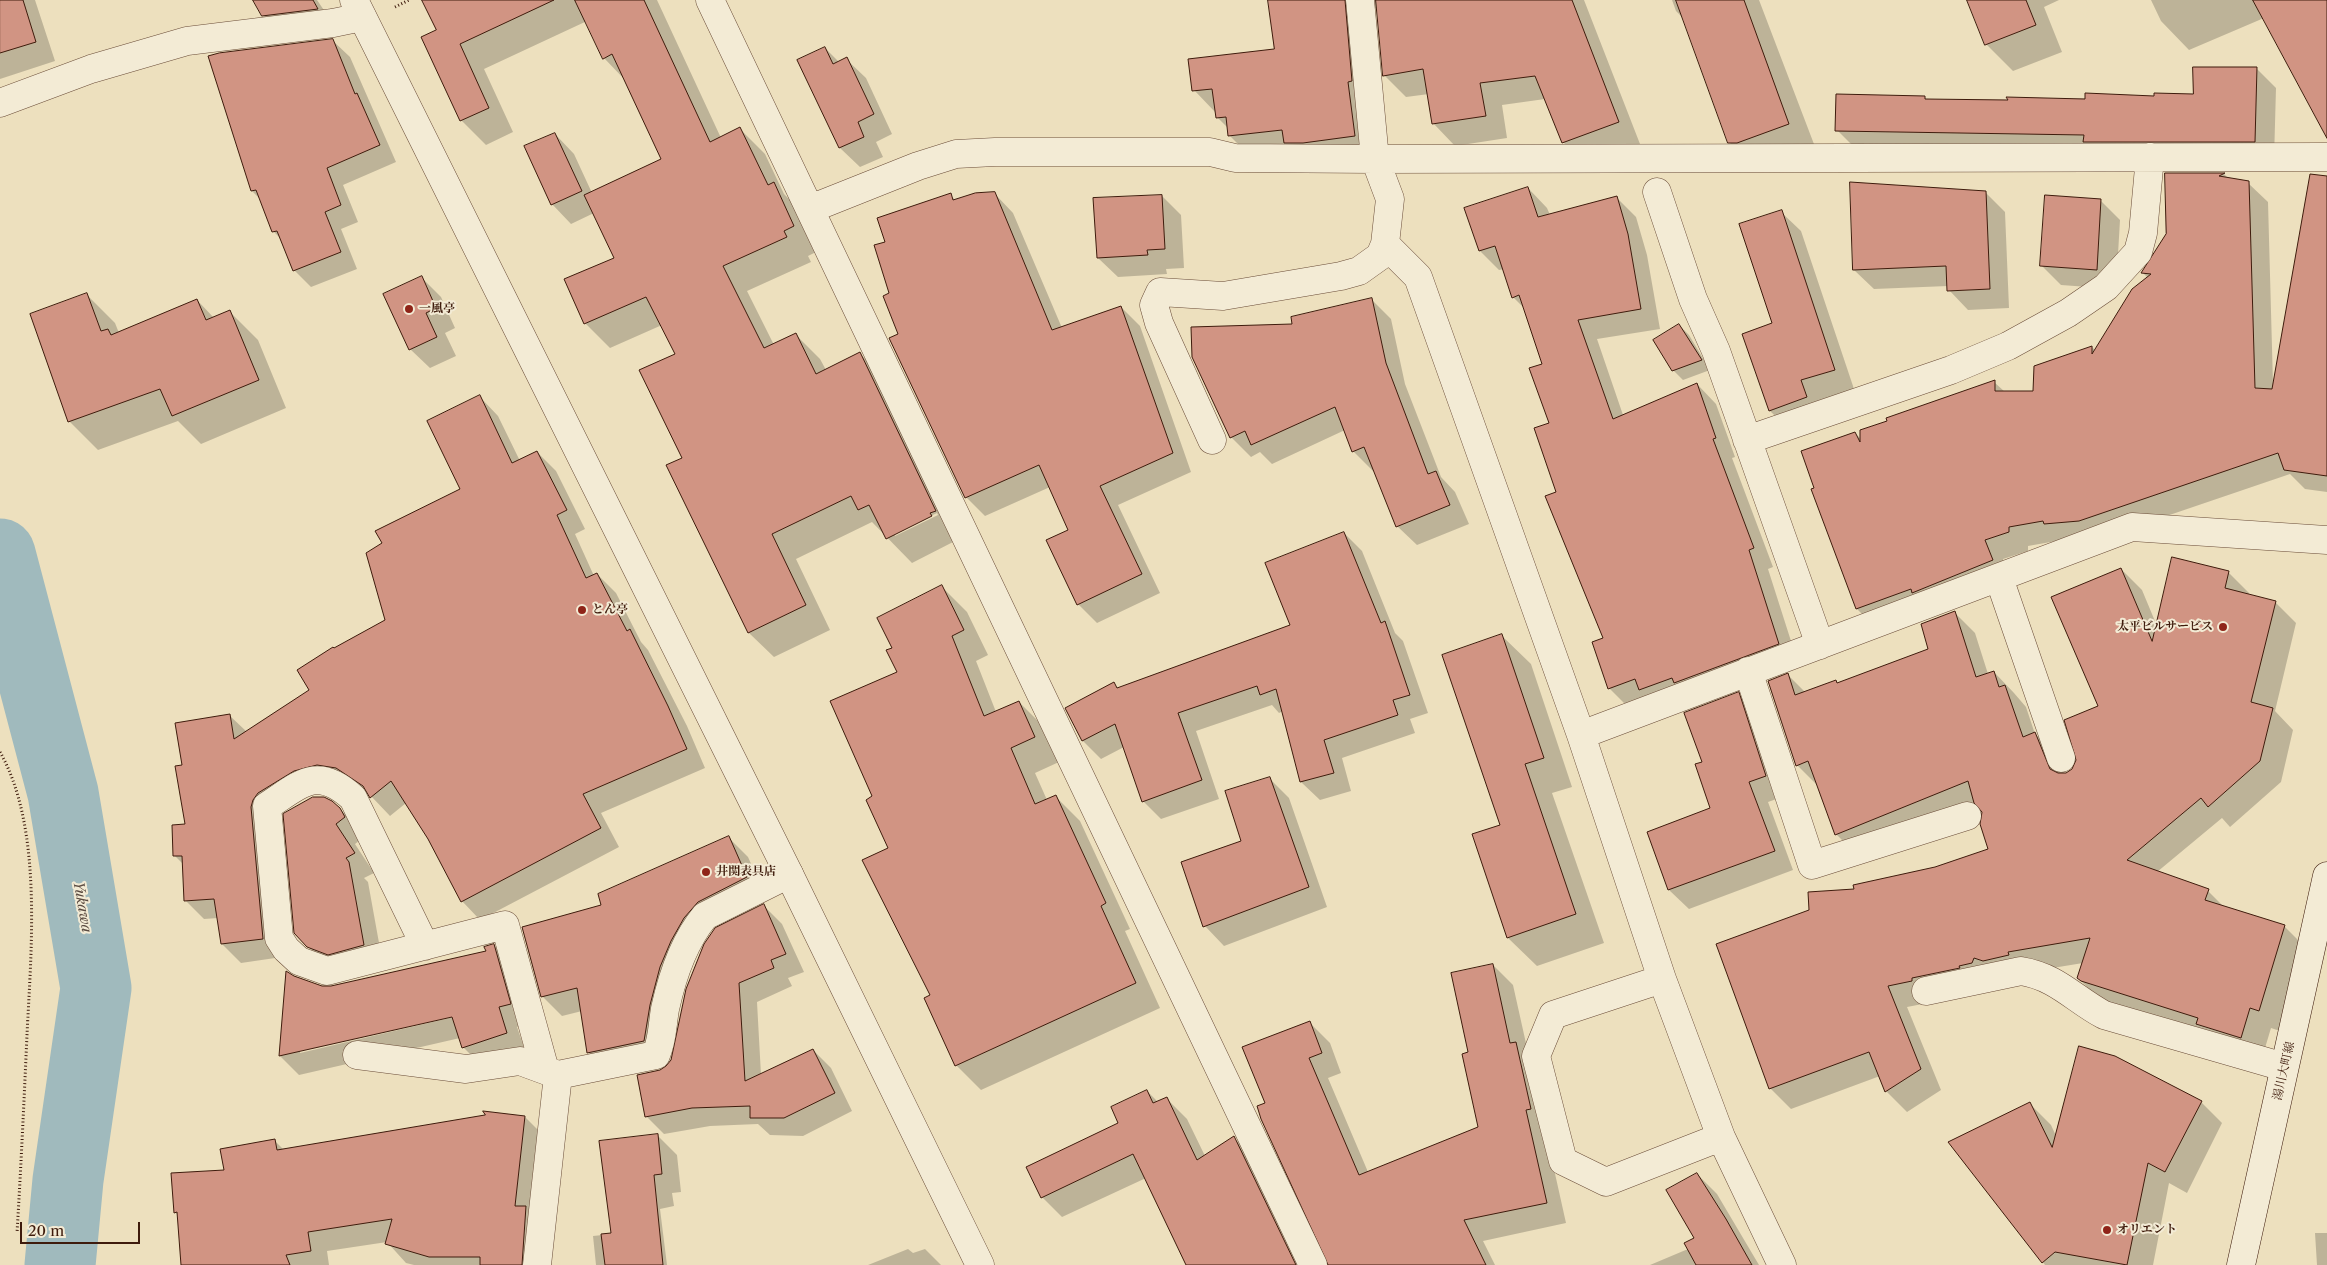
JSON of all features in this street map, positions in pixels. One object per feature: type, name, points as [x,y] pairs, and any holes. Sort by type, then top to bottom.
[{"type":"street","points":[[710,0],[1313,1265]]},
{"type":"street","points":[[1212,440],[1159,323],[1154,305],[1160,292],[1223,296],[1341,276],[1359,271],[1380,256],[1385,244],[1390,199],[1375,159],[1360,0]]},
{"type":"street","points":[[0,103],[91,69],[187,41],[333,23],[358,9],[789,874],[980,1265]]},
{"type":"street","points":[[810,209],[918,166],[956,154],[1004,152],[1200,152],[1236,158],[1375,159],[2327,157]]},
{"type":"street","points":[[1747,440],[1951,370],[2008,346],[2068,312],[2106,287],[2138,252],[2143,233],[2150,157]]},
{"type":"street","points":[[1657,192],[1693,300],[1716,351],[1820,644]]},
{"type":"street","points":[[1385,244],[1418,276],[1581,735],[1662,979],[1721,1137],[1782,1265]]},
{"type":"street","points":[[1581,735],[2132,527],[2327,540]]},
{"type":"street","points":[[1999,578],[2062,758]]},
{"type":"street","points":[[1748,671],[1812,865],[1967,816]]},
{"type":"street","points":[[425,946],[352,798],[340,786],[324,779],[313,780],[301,784],[267,806],[279,938],[286,949],[299,961],[327,971],[425,946],[505,925],[552,1073],[537,1265]]},
{"type":"street","points":[[357,1055],[466,1069],[520,1061],[552,1073],[656,1055],[662,1040],[665,1010],[680,960],[696,927],[705,916],[789,874]]},
{"type":"street","name":"湯川大町線","points":[[2241,1265],[2327,876]]},
{"type":"street","points":[[1926,991],[2021,971],[2036,974],[2066,989],[2104,1016],[2284,1067]]},
{"type":"street","points":[[1662,979],[1553,1015],[1536,1056],[1563,1161],[1606,1182],[1721,1137]]},
{"type":"path","points":[[390,9],[409,0]]},
{"type":"path","points":[[0,752],[11,772],[27,840],[32,915],[18,1232]]},
{"type":"building","points":[[0,0],[23,0],[36,42],[0,53]]},
{"type":"building","points":[[253,0],[313,0],[318,9],[262,16]]},
{"type":"building","points":[[422,0],[554,0],[460,44],[489,108],[460,121],[421,37],[436,30]]},
{"type":"building","points":[[575,0],[644,0],[710,142],[740,127],[768,185],[774,182],[794,226],[784,231],[787,237],[723,266],[764,348],[796,333],[816,374],[860,352],[936,511],[930,513],[932,516],[886,539],[869,505],[858,510],[851,496],[772,534],[806,605],[748,633],[666,465],[682,458],[639,370],[675,354],[646,297],[584,324],[564,279],[614,258],[584,195],[661,159],[612,54],[603,59]]},
{"type":"building","points":[[1268,0],[1345,0],[1352,81],[1348,82],[1355,136],[1303,143],[1284,143],[1282,130],[1228,136],[1226,117],[1216,118],[1212,89],[1192,91],[1188,59],[1274,49]]},
{"type":"building","points":[[1376,0],[1572,0],[1619,122],[1562,143],[1535,76],[1480,83],[1486,116],[1432,124],[1423,69],[1383,76]]},
{"type":"building","points":[[1676,0],[1744,0],[1789,124],[1737,143],[1728,143]]},
{"type":"building","points":[[1967,0],[2026,0],[2036,25],[1985,45]]},
{"type":"building","points":[[2253,0],[2327,0],[2327,138]]},
{"type":"building","points":[[333,39],[355,94],[357,93],[380,145],[327,168],[341,205],[325,212],[341,252],[293,271],[277,231],[272,232],[256,190],[251,191],[208,56]]},
{"type":"building","points":[[825,47],[833,64],[847,57],[874,114],[858,122],[864,137],[839,148],[797,60]]},
{"type":"building","points":[[2193,67],[2257,67],[2255,142],[2083,142],[2084,135],[1835,131],[1836,94],[1925,96],[1925,99],[2008,100],[2006,97],[2085,99],[2085,93],[2154,96],[2154,93],[2193,94]]},
{"type":"building","points":[[555,133],[582,191],[551,205],[524,146]]},
{"type":"building","points":[[2165,173],[2225,173],[2219,176],[2249,181],[2255,388],[2272,389],[2310,174],[2327,176],[2327,476],[2284,470],[2278,453],[2079,521],[2044,524],[2043,521],[2009,527],[2009,532],[1985,540],[1993,560],[1912,593],[1911,589],[1856,609],[1811,489],[1814,488],[1801,451],[1855,432],[1860,442],[1860,430],[1887,421],[1886,418],[1995,380],[1995,391],[2033,391],[2034,366],[2092,346],[2092,354],[2132,289],[2151,274],[2141,273],[2166,234]]},
{"type":"building","points":[[1850,182],[1986,191],[1990,289],[1947,291],[1946,266],[1853,270]]},
{"type":"building","points":[[1528,187],[1538,217],[1617,196],[1628,234],[1641,309],[1578,320],[1613,419],[1697,383],[1716,438],[1713,439],[1754,548],[1749,550],[1779,644],[1674,683],[1672,678],[1639,690],[1635,679],[1608,689],[1592,642],[1603,638],[1545,496],[1556,492],[1534,428],[1549,423],[1529,368],[1542,364],[1519,295],[1512,298],[1495,246],[1479,251],[1464,208]]},
{"type":"building","points":[[995,192],[1052,330],[1121,306],[1173,453],[1100,486],[1142,574],[1077,605],[1046,540],[1068,530],[1039,465],[965,498],[889,338],[898,334],[883,296],[889,293],[874,245],[885,242],[877,218],[951,193],[953,200],[975,193]]},
{"type":"building","points":[[1162,195],[1165,249],[1147,250],[1148,255],[1097,258],[1093,198]]},
{"type":"building","points":[[2045,195],[2101,199],[2097,270],[2040,266]]},
{"type":"building","points":[[1782,210],[1835,370],[1801,380],[1807,397],[1769,411],[1742,334],[1772,323],[1739,224]]},
{"type":"building","points":[[422,276],[436,308],[426,313],[437,337],[409,350],[383,294]]},
{"type":"building","points":[[87,293],[101,331],[108,329],[111,335],[197,299],[206,320],[230,310],[259,380],[172,416],[160,389],[68,422],[30,314]]},
{"type":"building","points":[[1372,298],[1386,363],[1428,474],[1436,471],[1450,505],[1396,527],[1364,447],[1352,452],[1335,407],[1251,445],[1245,431],[1230,438],[1192,357],[1191,327],[1292,324],[1291,317]]},
{"type":"building","points":[[1679,324],[1702,360],[1672,371],[1653,340]]},
{"type":"building","points":[[480,395],[512,463],[537,451],[567,510],[557,515],[586,578],[597,573],[627,631],[630,629],[687,749],[583,794],[601,828],[461,902],[428,839],[391,781],[370,798],[363,786],[336,768],[317,765],[294,771],[258,793],[251,807],[263,939],[221,944],[214,899],[184,901],[182,856],[173,856],[172,825],[185,824],[175,766],[182,765],[175,723],[230,714],[234,739],[309,690],[297,670],[333,647],[385,620],[366,553],[382,543],[375,531],[460,489],[427,421]]},
{"type":"building","points":[[1344,532],[1381,623],[1385,621],[1410,695],[1393,700],[1398,715],[1324,740],[1334,773],[1300,782],[1276,689],[1260,695],[1257,686],[1178,713],[1202,780],[1142,802],[1115,724],[1082,741],[1065,708],[1114,682],[1117,688],[1290,625],[1265,563]]},
{"type":"building","points":[[2172,557],[2229,571],[2225,588],[2276,601],[2251,702],[2273,708],[2260,761],[2208,807],[2201,798],[2127,860],[2209,889],[2205,900],[2285,925],[2259,1011],[2250,1008],[2241,1038],[2196,1024],[2198,1018],[2081,981],[2077,978],[2090,938],[2008,952],[2009,955],[1983,961],[1974,958],[1972,963],[1959,966],[1960,968],[1912,978],[1912,981],[1888,986],[1921,1069],[1885,1092],[1869,1052],[1769,1089],[1716,944],[1809,910],[1808,892],[1854,889],[1853,885],[1935,867],[1988,849],[1980,824],[1982,812],[1974,803],[1968,781],[1835,835],[1808,761],[1796,766],[1768,681],[1788,673],[1795,695],[1836,680],[1837,683],[1928,649],[1921,624],[1955,611],[1976,677],[1994,671],[1999,687],[2005,685],[2023,737],[2035,732],[2050,769],[2058,773],[2066,773],[2072,769],[2076,760],[2064,720],[2098,706],[2051,597],[2121,568],[2152,641]]},
{"type":"building","points":[[942,585],[964,630],[952,636],[984,716],[1019,701],[1035,737],[1011,748],[1035,804],[1056,795],[1106,903],[1101,906],[1136,983],[955,1066],[924,998],[930,995],[862,860],[888,848],[866,800],[872,796],[830,701],[897,672],[886,650],[892,648],[877,618]]},
{"type":"building","points":[[1502,634],[1544,758],[1525,764],[1576,914],[1507,938],[1472,834],[1500,825],[1442,655]]},
{"type":"building","points":[[1739,692],[1766,776],[1749,782],[1775,851],[1668,890],[1647,832],[1710,808],[1695,764],[1702,762],[1684,713]]},
{"type":"building","points":[[1270,777],[1309,887],[1203,927],[1181,862],[1241,841],[1225,791]]},
{"type":"building","points":[[313,797],[324,797],[332,801],[340,808],[345,817],[336,824],[355,853],[346,858],[349,862],[364,945],[328,955],[307,947],[294,933],[283,814]]},
{"type":"building","points":[[729,836],[747,877],[698,902],[684,918],[671,941],[660,967],[650,1005],[644,1041],[587,1053],[577,988],[541,997],[522,927],[601,905],[598,894]]},
{"type":"building","points":[[764,904],[786,954],[771,960],[774,968],[739,983],[745,1081],[813,1049],[835,1093],[784,1118],[750,1118],[750,1106],[692,1108],[645,1117],[637,1075],[660,1070],[671,1060],[686,989],[704,944],[715,928]]},
{"type":"building","points":[[494,944],[511,1004],[499,1007],[507,1033],[462,1048],[452,1017],[279,1056],[286,971],[294,976],[322,986],[331,986],[486,951],[484,947]]},
{"type":"building","points":[[1493,964],[1510,1043],[1516,1042],[1531,1109],[1526,1110],[1547,1203],[1464,1220],[1486,1265],[1328,1265],[1261,1119],[1257,1106],[1265,1103],[1242,1047],[1310,1021],[1322,1053],[1309,1058],[1359,1175],[1478,1127],[1462,1054],[1468,1052],[1451,973]]},
{"type":"building","points":[[2079,1046],[2115,1056],[2202,1101],[2165,1172],[2148,1163],[2127,1265],[2055,1252],[2042,1263],[1948,1142],[2030,1102],[2052,1147]]},
{"type":"building","points":[[1147,1090],[1153,1103],[1167,1097],[1197,1160],[1234,1136],[1296,1265],[1186,1265],[1133,1154],[1041,1198],[1026,1167],[1118,1123],[1111,1107]]},
{"type":"building","points":[[483,1111],[525,1116],[515,1206],[526,1206],[522,1265],[480,1265],[480,1257],[429,1257],[385,1244],[392,1219],[308,1232],[311,1251],[286,1255],[290,1265],[181,1265],[177,1212],[174,1213],[171,1173],[224,1170],[220,1149],[275,1139],[277,1150],[485,1115]]},
{"type":"building","points":[[658,1134],[662,1174],[654,1175],[663,1265],[605,1265],[601,1234],[611,1233],[599,1141]]},
{"type":"building","points":[[1697,1173],[1752,1265],[1696,1265],[1684,1243],[1694,1238],[1666,1190]]},
{"type":"waterway","name":"Yukawa","points":[[0,554],[63,793],[96,988],[68,1180],[60,1265]]},
{"type":"place","name":"一風亭","points":[[409,309]]},
{"type":"place","name":"とん亭","points":[[582,610]]},
{"type":"place","name":"太平ビルサービス","points":[[2223,627]]},
{"type":"place","name":"井関表具店","points":[[706,872]]},
{"type":"place","name":"オリエント","points":[[2107,1230]]}]
